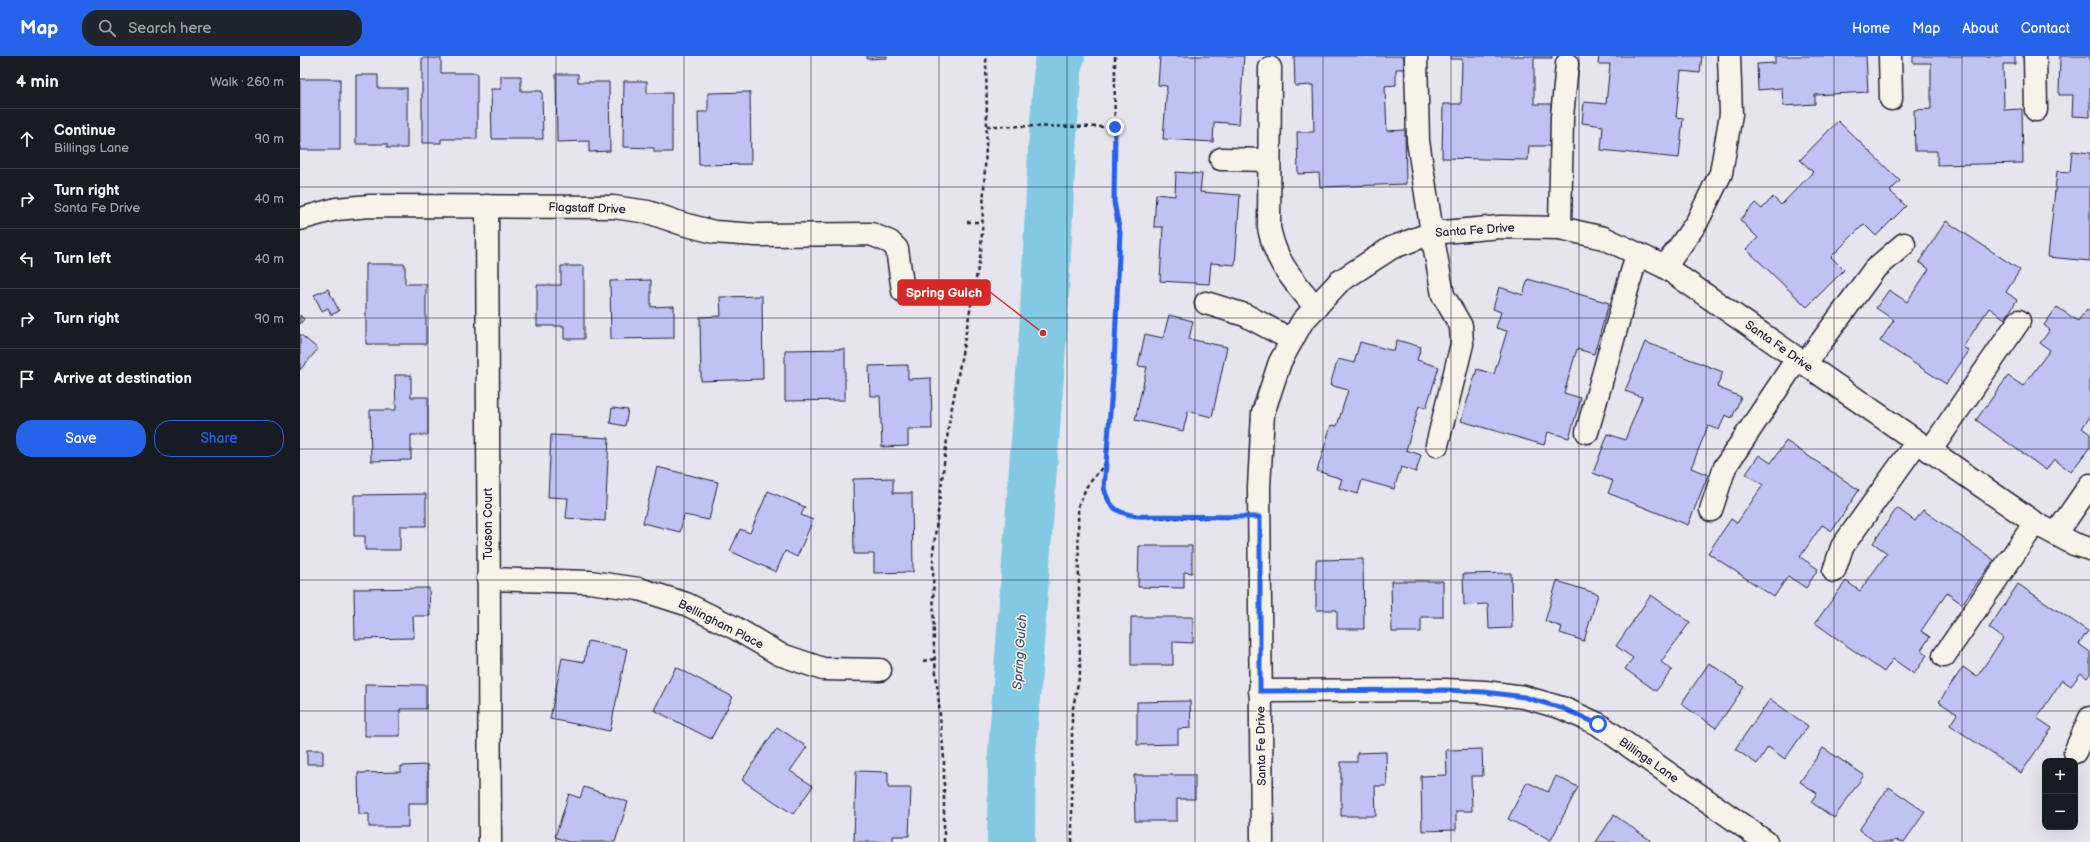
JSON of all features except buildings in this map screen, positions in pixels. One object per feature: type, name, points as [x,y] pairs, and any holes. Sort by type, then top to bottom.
[{"type":"street","points":[[1666,267],[1697,222],[1721,173],[1731,114],[1729,56]]},
{"type":"street","points":[[1890,56],[1891,98]]},
{"type":"street","points":[[2035,56],[2036,110]]},
{"type":"street","points":[[1416,57],[1418,141],[1432,233],[1443,295],[1461,326],[1462,344],[1436,445]]},
{"type":"street","points":[[1560,228],[1562,117],[1567,64]]},
{"type":"street","points":[[1270,68],[1269,228],[1273,249],[1284,269],[1316,308]]},
{"type":"street","points":[[1221,159],[1269,160]]},
{"type":"street","name":"Flagstaff Drive","points":[[300,219],[336,209],[370,206],[613,207],[648,212],[683,224],[714,232],[756,234],[871,234],[890,242],[897,249],[902,291]]},
{"type":"street","name":"Tucson Court","points":[[487,206],[490,842]]},
{"type":"street","name":"Santa Fe Drive","points":[[1262,842],[1260,517],[1263,414],[1280,362],[1302,322],[1339,282],[1391,248],[1432,233],[1500,226],[1560,228],[1604,238],[1666,267],[2035,523],[2090,549]]},
{"type":"street","points":[[1711,510],[1725,467],[1801,361],[1874,270],[1904,244]]},
{"type":"street","points":[[1587,432],[1637,254]]},
{"type":"street","points":[[1206,303],[1245,315],[1292,340]]},
{"type":"street","points":[[1834,571],[1842,547],[1924,446],[2019,321]]},
{"type":"street","points":[[2056,534],[2090,485]]},
{"type":"street","points":[[1944,656],[2035,523]]},
{"type":"street","name":"Bellingham Place","points":[[488,579],[590,582],[639,589],[686,604],[735,628],[779,654],[823,669],[880,670]]},
{"type":"street","name":"Billings Lane","points":[[1260,691],[1445,690],[1485,692],[1524,697],[1554,706],[1598,724],[1742,835],[1766,842]]},
{"type":"street","points":[[2076,752],[2090,718]]},
{"type":"path","points":[[944,842],[944,760],[935,659],[933,553],[949,423],[981,252],[987,126],[986,56]]},
{"type":"path","points":[[1116,56],[1114,202],[1120,233],[1114,364],[1104,488],[1106,496],[1109,504],[1125,514],[1148,517],[1260,517]]},
{"type":"path","points":[[987,126],[1115,127]]},
{"type":"path","points":[[967,222],[983,222]]},
{"type":"path","points":[[1072,842],[1072,713],[1080,673],[1078,506],[1087,486],[1106,464]]},
{"type":"path","points":[[923,661],[935,659]]},
{"type":"waterway","name":"Spring Gulch","points":[[1011,842],[1012,752],[1043,333],[1052,150],[1058,64],[1061,56]]},
{"type":"place","name":"Spring Gulch","points":[[1043,333]]},
{"type":"route","points":[[1115,127],[1114,202],[1120,233],[1114,364],[1104,488],[1106,496],[1109,504],[1116,510],[1125,514],[1137,516],[1260,517],[1260,691],[1445,690],[1485,692],[1524,697],[1562,708],[1598,724]]}]
